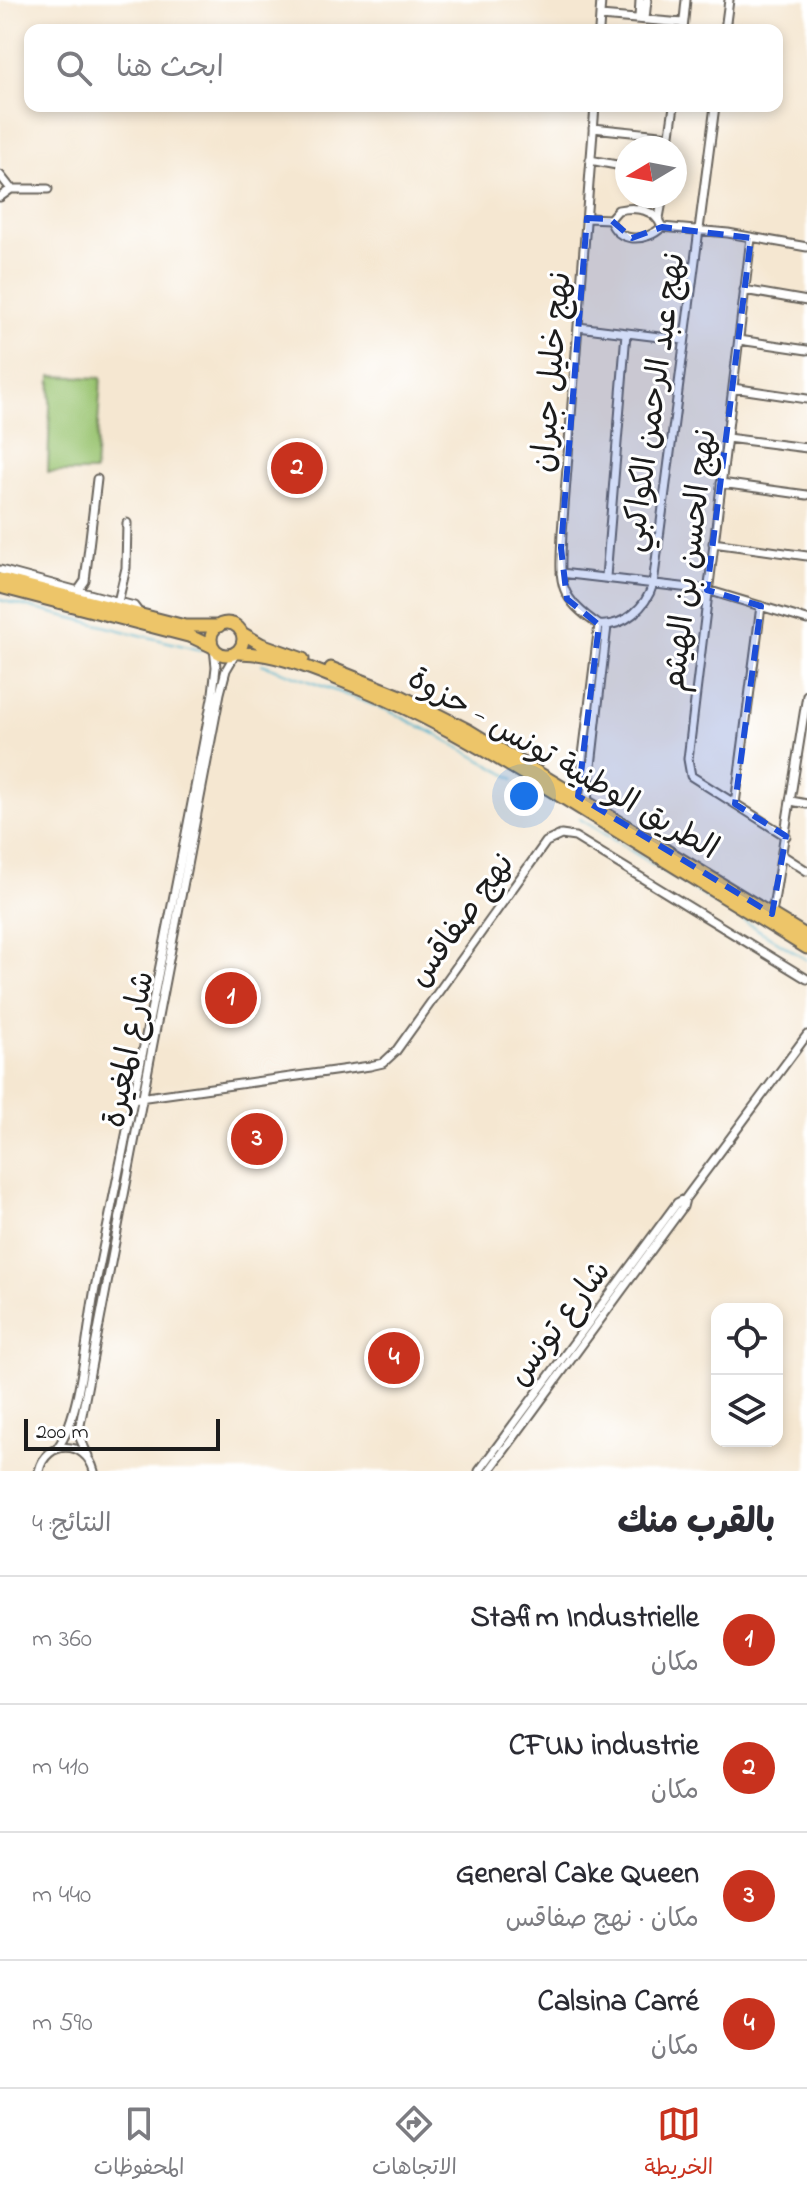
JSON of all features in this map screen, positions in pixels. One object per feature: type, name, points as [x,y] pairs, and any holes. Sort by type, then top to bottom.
[{"type":"main road","points":[[0,579],[185,626],[232,624],[242,633],[242,644],[236,653],[223,655],[192,637],[0,587]]},
{"type":"main road","points":[[214,647],[212,635],[219,626]]},
{"type":"main road","name":"الطريق الوطنية تونس - حزوة","points":[[242,633],[261,644],[364,680],[468,730],[807,936]]},
{"type":"main road","name":"الطريق الوطنية تونس - حزوة","points":[[236,653],[268,656],[311,669],[371,692],[425,718],[524,773],[807,948]]},
{"type":"street","points":[[599,24],[601,0]]},
{"type":"street","points":[[640,0],[642,19]]},
{"type":"street","points":[[642,19],[647,0]]},
{"type":"street","points":[[683,24],[686,0]]},
{"type":"street","points":[[726,24],[729,0]]},
{"type":"street","points":[[600,16],[671,24]]},
{"type":"street","name":"نهج خليل جبران","points":[[594,112],[561,573],[567,599],[575,608],[603,625]]},
{"type":"street","points":[[593,128],[670,136],[673,112]]},
{"type":"street","name":"نهج عبد الرحمن الكواكبي","points":[[603,625],[634,614],[643,606],[653,584],[714,112]]},
{"type":"street","points":[[590,160],[615,165]]},
{"type":"street","points":[[0,175],[11,189]]},
{"type":"street","points":[[0,197],[11,189],[48,189]]},
{"type":"street","points":[[610,219],[625,208],[647,211],[659,218]]},
{"type":"street","points":[[661,208],[659,218],[662,227]]},
{"type":"street","points":[[587,218],[610,219]]},
{"type":"street","points":[[610,219],[616,231],[632,238],[649,237],[662,227],[728,233],[807,247]]},
{"type":"street","name":"نهج الحسن بن الهيثم","points":[[751,238],[688,759],[691,776],[786,836]]},
{"type":"street","points":[[744,290],[807,301]]},
{"type":"street","points":[[578,327],[684,340]]},
{"type":"street","points":[[606,577],[626,333]]},
{"type":"street","points":[[739,340],[807,350]]},
{"type":"street","points":[[733,388],[807,399]]},
{"type":"street","points":[[727,438],[807,448]]},
{"type":"street","points":[[78,591],[85,581],[97,479]]},
{"type":"street","points":[[721,483],[807,495]]},
{"type":"street","points":[[118,602],[126,568],[127,523]]},
{"type":"street","points":[[713,543],[807,556]]},
{"type":"street","points":[[0,570],[134,606],[140,614]]},
{"type":"street","points":[[561,573],[707,590],[807,620]]},
{"type":"street","points":[[735,804],[761,606]]},
{"type":"street","points":[[582,799],[603,625]]},
{"type":"street","name":"شارع المغيرة","points":[[58,1447],[70,1426],[213,693],[216,667],[214,647]]},
{"type":"street","name":"شارع المغيرة","points":[[94,1471],[80,1438],[80,1425],[220,693],[226,670],[236,653]]},
{"type":"street","points":[[772,914],[807,695]]},
{"type":"street","points":[[791,801],[807,804]]},
{"type":"street","name":"نهج صفاقس","points":[[132,1099],[383,1063],[396,1051],[546,842],[561,835],[575,837],[807,979]]},
{"type":"street","points":[[782,855],[807,871]]},
{"type":"street","name":"شارع تونس","points":[[479,1471],[807,1035]]},
{"type":"street","name":"شارع تونس","points":[[489,1471],[682,1203]]},
{"type":"street","points":[[38,1470],[43,1458],[58,1447],[79,1449],[88,1456]]},
{"type":"highlighted area","points":[[587,218],[610,219],[632,238],[662,227],[751,238],[707,590],[761,606],[735,804],[786,836],[772,914],[578,796],[599,625],[567,599],[561,548]]},
{"type":"green space","points":[[51,376],[101,378],[95,472],[48,472]]},
{"type":"waterway","points":[[0,600],[200,650]]},
{"type":"waterway","points":[[262,664],[387,710],[514,779]]},
{"type":"waterway","points":[[580,819],[807,960]]},
{"type":"place","name":"CFUN industrie","points":[[297,468]]},
{"type":"place","name":"Stafim Industrielle","points":[[231,998]]},
{"type":"place","name":"General Cake Queen","points":[[257,1139]]},
{"type":"place","name":"Calsina Carré","points":[[394,1358]]}]
